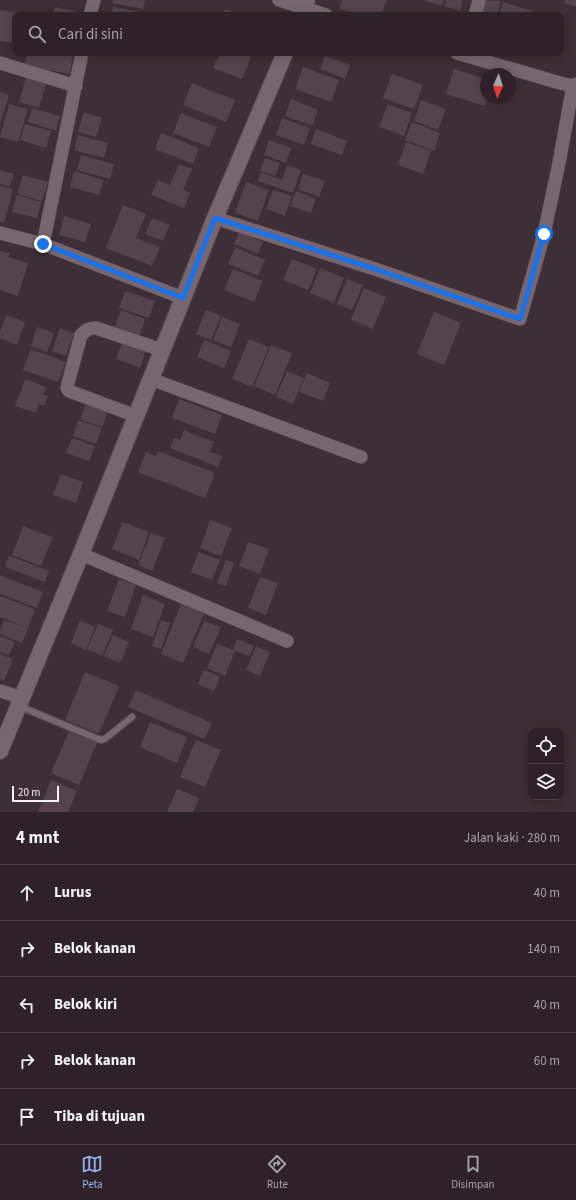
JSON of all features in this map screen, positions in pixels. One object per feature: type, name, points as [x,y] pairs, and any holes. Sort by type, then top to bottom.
[{"type":"street","points":[[91,12],[94,0]]},
{"type":"street","points":[[279,0],[317,12]]},
{"type":"street","points":[[476,12],[479,0]]},
{"type":"street","points":[[43,244],[81,56]]},
{"type":"street","points":[[0,752],[215,218],[284,56]]},
{"type":"street","points":[[215,218],[375,269],[520,319],[544,234],[575,85],[560,83],[469,56]]},
{"type":"street","points":[[0,63],[76,86]]},
{"type":"street","points":[[0,233],[43,244],[183,298]]},
{"type":"street","points":[[136,416],[69,391],[67,388],[68,383],[81,335],[90,328],[96,328],[162,350]]},
{"type":"street","points":[[151,379],[361,457]]},
{"type":"street","points":[[81,554],[287,641]]},
{"type":"street","points":[[0,691],[21,702]]},
{"type":"lane","points":[[21,702],[102,740],[132,717]]},
{"type":"building","points":[[113,0],[145,0],[143,9],[112,3]]},
{"type":"building","points":[[342,0],[386,0],[383,12],[350,12],[339,9]]},
{"type":"building","points":[[423,0],[444,0],[442,6]]},
{"type":"building","points":[[446,0],[463,0],[460,11],[444,6]]},
{"type":"building","points":[[476,0],[501,1],[498,12],[473,12]]},
{"type":"building","points":[[565,0],[576,0],[576,7],[564,3]]},
{"type":"building","points":[[503,2],[536,12],[500,12]]},
{"type":"building","points":[[55,7],[79,12],[54,12]]},
{"type":"building","points":[[113,7],[140,12],[112,12]]},
{"type":"building","points":[[225,9],[233,12],[224,12]]},
{"type":"building","points":[[0,10],[15,12],[12,12],[12,43],[0,41]]},
{"type":"building","points":[[26,56],[44,56],[42,68],[24,65]]},
{"type":"building","points":[[44,56],[73,56],[70,74],[42,69]]},
{"type":"building","points":[[219,56],[251,57],[242,79],[213,68]]},
{"type":"building","points":[[325,56],[350,65],[345,79],[320,69]]},
{"type":"building","points":[[303,67],[339,80],[331,102],[295,89]]},
{"type":"building","points":[[454,69],[480,77],[480,104],[486,104],[485,106],[446,94]]},
{"type":"building","points":[[392,74],[423,85],[414,109],[383,98]]},
{"type":"building","points":[[26,78],[46,84],[39,108],[19,102]]},
{"type":"building","points":[[192,83],[235,100],[226,122],[183,105]]},
{"type":"building","points":[[0,92],[9,95],[0,124]]},
{"type":"building","points":[[291,99],[318,110],[312,126],[285,116]]},
{"type":"building","points":[[421,100],[446,109],[438,130],[414,121]]},
{"type":"building","points":[[9,104],[28,109],[18,142],[0,137]]},
{"type":"building","points":[[388,104],[412,113],[404,136],[379,127]]},
{"type":"building","points":[[32,108],[60,116],[56,131],[28,122]]},
{"type":"building","points":[[84,112],[102,118],[96,137],[78,132]]},
{"type":"building","points":[[181,113],[217,127],[209,147],[173,133]]},
{"type":"building","points":[[282,118],[310,128],[304,145],[276,135]]},
{"type":"building","points":[[412,122],[440,133],[434,151],[405,140]]},
{"type":"building","points":[[25,124],[51,131],[46,148],[20,140]]},
{"type":"building","points":[[316,129],[347,141],[342,155],[311,144]]},
{"type":"building","points":[[161,133],[199,148],[193,164],[155,149]]},
{"type":"building","points":[[78,135],[108,143],[104,158],[74,150]]},
{"type":"building","points":[[269,140],[291,148],[286,163],[264,155]]},
{"type":"building","points":[[406,142],[431,151],[423,174],[398,165]]},
{"type":"building","points":[[81,155],[114,164],[110,179],[77,170]]},
{"type":"building","points":[[265,158],[280,163],[275,176],[260,171]]},
{"type":"building","points":[[179,164],[192,169],[183,190],[190,193],[184,208],[151,195],[158,180],[170,185]]},
{"type":"building","points":[[287,165],[301,170],[293,193],[258,181],[261,172],[282,180]]},
{"type":"building","points":[[0,170],[14,174],[10,187],[0,184]]},
{"type":"building","points":[[74,171],[104,180],[99,195],[70,187]]},
{"type":"building","points":[[303,174],[325,181],[319,197],[298,189]]},
{"type":"building","points":[[23,175],[48,182],[42,201],[17,194]]},
{"type":"building","points":[[246,182],[269,190],[258,221],[235,213]]},
{"type":"building","points":[[0,186],[13,189],[4,223],[0,222]]},
{"type":"building","points":[[273,190],[292,196],[285,216],[266,209]]},
{"type":"building","points":[[296,191],[316,199],[311,213],[290,206]]},
{"type":"building","points":[[17,195],[41,202],[37,218],[12,212]]},
{"type":"building","points":[[123,205],[146,214],[136,238],[160,247],[152,266],[106,248]]},
{"type":"building","points":[[64,216],[91,224],[85,242],[59,235]]},
{"type":"building","points":[[152,218],[170,225],[163,241],[145,234]]},
{"type":"building","points":[[239,232],[263,242],[258,254],[234,244]]},
{"type":"building","points":[[235,247],[265,260],[258,276],[228,264]]},
{"type":"building","points":[[0,251],[10,253],[8,257],[28,263],[18,296],[0,290]]},
{"type":"building","points":[[292,259],[317,269],[308,290],[283,280]]},
{"type":"building","points":[[320,268],[344,278],[334,303],[310,293]]},
{"type":"building","points":[[233,269],[263,281],[254,302],[224,290]]},
{"type":"building","points":[[347,279],[363,285],[352,310],[337,304]]},
{"type":"building","points":[[364,288],[386,297],[373,329],[351,320]]},
{"type":"building","points":[[125,291],[155,301],[149,318],[119,308]]},
{"type":"building","points":[[121,310],[145,319],[139,338],[114,329]]},
{"type":"building","points":[[206,310],[221,316],[211,340],[196,334]]},
{"type":"building","points":[[434,312],[461,323],[444,365],[417,354]]},
{"type":"building","points":[[6,315],[25,322],[17,345],[0,338],[0,332]]},
{"type":"building","points":[[222,317],[240,324],[231,347],[213,340]]},
{"type":"building","points":[[37,327],[54,333],[47,352],[31,346]]},
{"type":"building","points":[[60,328],[74,333],[66,356],[52,351]]},
{"type":"building","points":[[249,339],[269,347],[252,387],[232,379]]},
{"type":"building","points":[[204,340],[231,351],[224,368],[197,357]]},
{"type":"building","points":[[123,342],[146,350],[140,368],[116,359]]},
{"type":"building","points":[[271,345],[292,353],[275,395],[254,386]]},
{"type":"building","points":[[31,349],[66,362],[58,382],[23,370]]},
{"type":"building","points":[[287,371],[304,378],[293,404],[276,397]]},
{"type":"building","points":[[307,373],[330,383],[323,401],[299,392]]},
{"type":"building","points":[[25,379],[46,387],[43,394],[48,396],[44,406],[39,404],[36,413],[15,406]]},
{"type":"building","points":[[179,399],[222,415],[215,434],[172,418]]},
{"type":"building","points":[[86,403],[108,411],[102,427],[80,419]]},
{"type":"building","points":[[78,420],[102,428],[96,444],[73,436]]},
{"type":"building","points":[[184,430],[214,442],[210,452],[222,456],[218,467],[170,448],[174,438],[180,440]]},
{"type":"building","points":[[72,438],[95,446],[89,461],[66,453]]},
{"type":"building","points":[[158,451],[215,473],[205,498],[138,472],[146,452],[156,456]]},
{"type":"building","points":[[61,474],[83,482],[76,503],[53,495]]},
{"type":"building","points":[[210,520],[232,528],[221,556],[200,548]]},
{"type":"building","points":[[123,522],[149,532],[139,560],[112,549]]},
{"type":"building","points":[[23,526],[53,537],[41,566],[12,555]]},
{"type":"building","points":[[151,533],[165,538],[152,571],[138,565]]},
{"type":"building","points":[[248,542],[269,549],[260,574],[239,566]]},
{"type":"building","points":[[198,552],[220,560],[212,580],[191,572]]},
{"type":"building","points":[[9,556],[49,571],[45,582],[5,567]]},
{"type":"building","points":[[226,560],[234,563],[226,586],[217,583]]},
{"type":"building","points":[[0,575],[43,592],[37,608],[0,594]]},
{"type":"building","points":[[260,577],[278,583],[266,615],[248,608]]},
{"type":"building","points":[[119,579],[136,585],[125,617],[107,611]]},
{"type":"building","points":[[143,595],[165,604],[153,637],[131,629]]},
{"type":"building","points":[[0,596],[35,609],[28,628],[0,617]]},
{"type":"building","points":[[181,604],[204,614],[183,663],[161,654]]},
{"type":"building","points":[[4,620],[28,628],[22,643],[0,634]]},
{"type":"building","points":[[80,620],[95,627],[86,650],[71,643]]},
{"type":"building","points":[[161,620],[170,623],[161,649],[152,646]]},
{"type":"building","points":[[204,621],[221,627],[209,654],[193,647]]},
{"type":"building","points":[[98,624],[113,630],[102,656],[87,649]]},
{"type":"building","points":[[113,635],[129,642],[120,663],[104,656]]},
{"type":"building","points":[[0,636],[15,642],[9,655],[0,652]]},
{"type":"building","points":[[237,639],[254,646],[249,656],[235,651],[225,676],[207,668],[217,644],[233,650]]},
{"type":"building","points":[[256,646],[270,652],[260,676],[246,670]]},
{"type":"building","points":[[0,654],[13,659],[4,681],[0,679]]},
{"type":"building","points":[[204,670],[220,677],[214,691],[198,684]]},
{"type":"building","points":[[85,672],[119,686],[99,734],[65,720]]},
{"type":"building","points":[[136,690],[212,723],[204,739],[128,707]]},
{"type":"building","points":[[150,722],[187,737],[177,763],[140,747]]},
{"type":"building","points":[[69,731],[97,743],[79,785],[51,773]]},
{"type":"building","points":[[196,740],[221,750],[205,787],[180,777]]},
{"type":"building","points":[[51,780],[77,791],[68,812],[38,812]]},
{"type":"building","points":[[177,789],[199,798],[193,812],[167,812]]},
{"type":"route","points":[[43,244],[183,298],[215,218],[375,269],[520,319],[544,234]]}]
